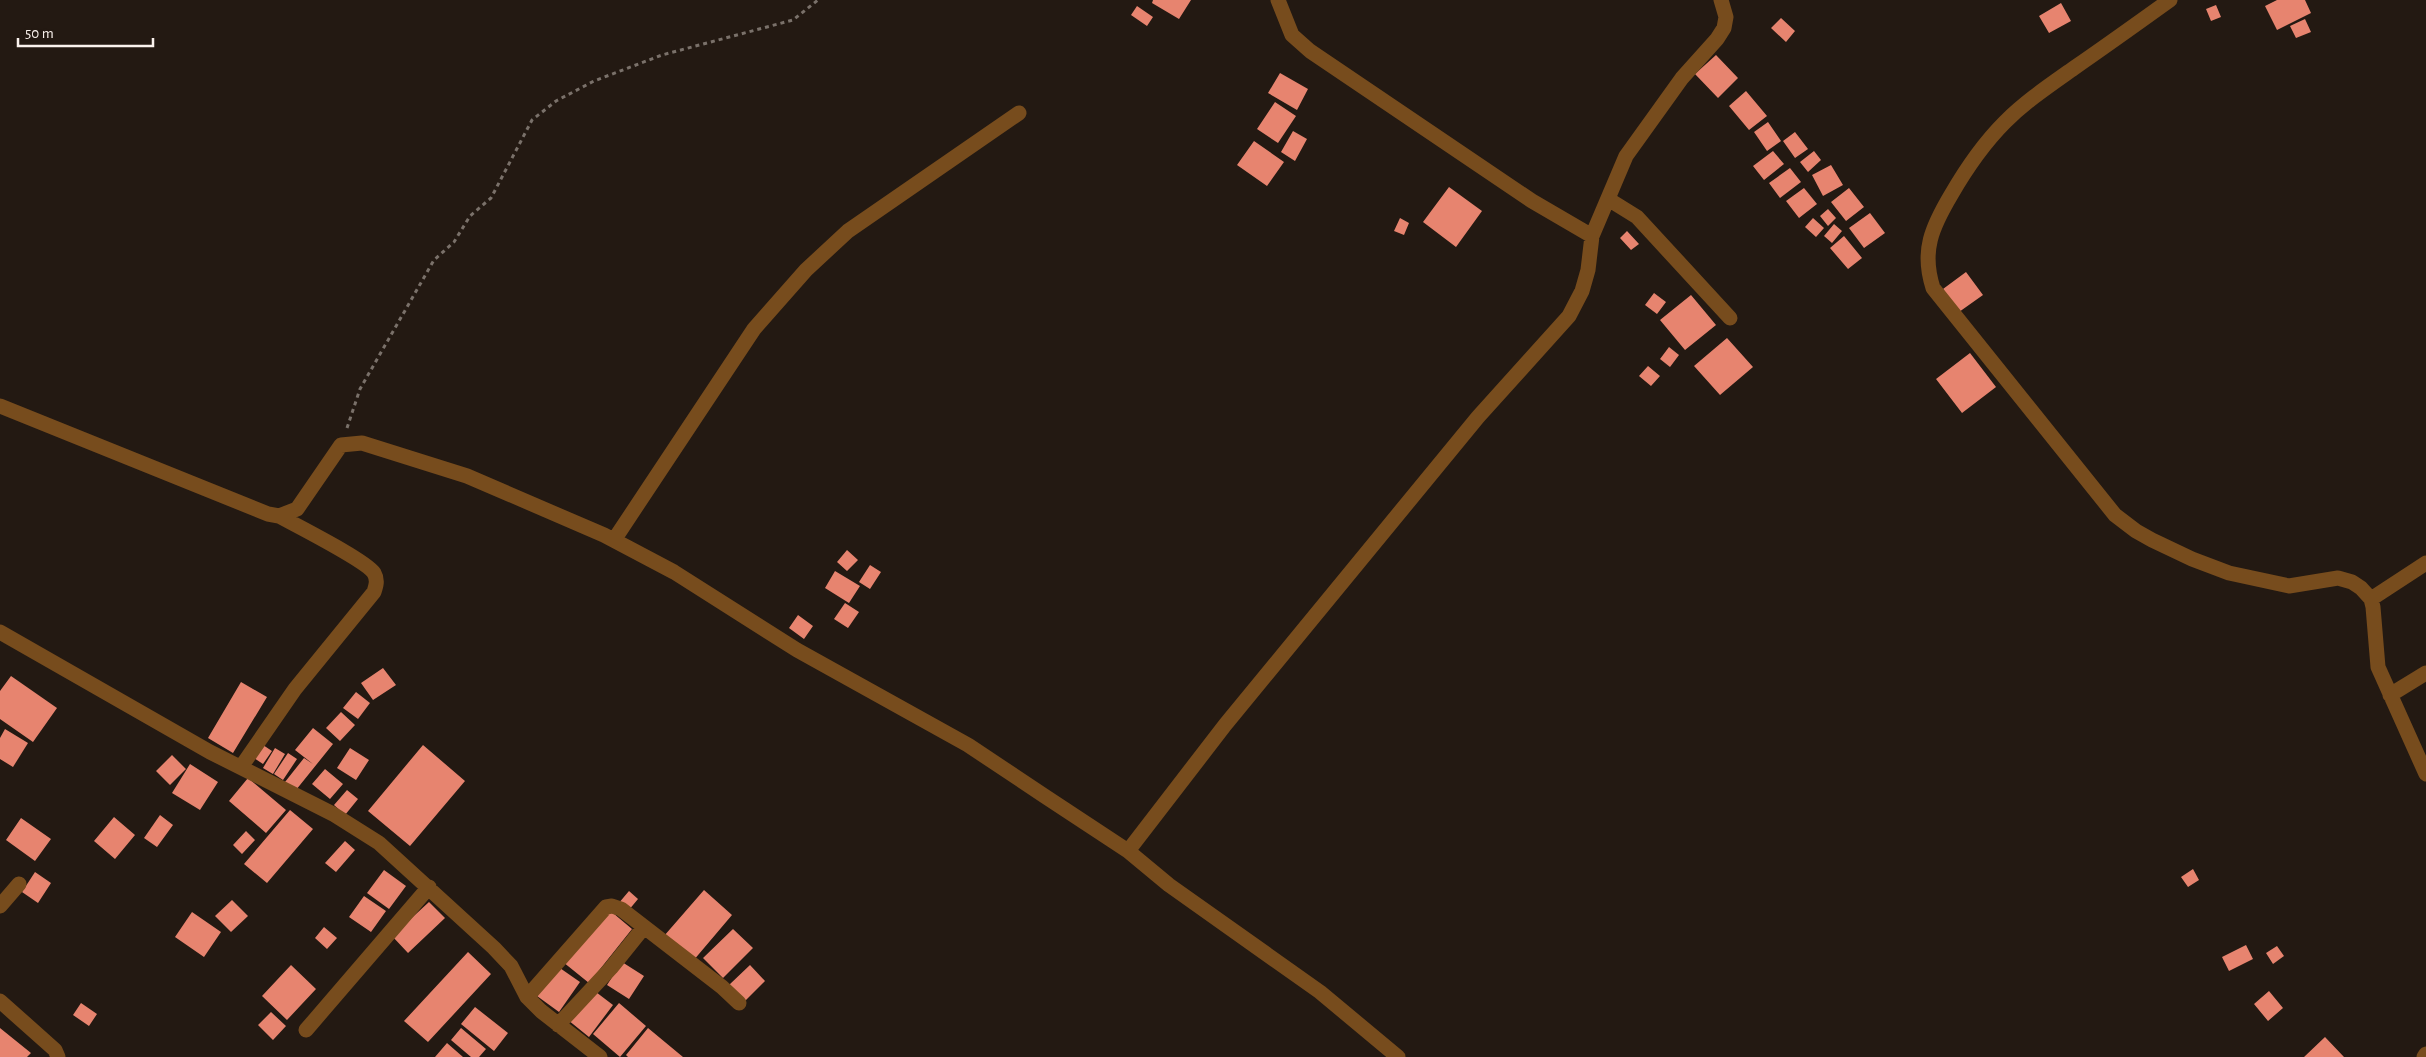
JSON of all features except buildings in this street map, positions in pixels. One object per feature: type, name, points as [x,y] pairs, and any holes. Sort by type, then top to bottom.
[{"type":"street","points":[[1278,0],[1292,35],[1310,51],[1532,201],[1592,236]]},
{"type":"street","points":[[1128,852],[1226,725],[1478,417],[1569,316],[1582,292],[1588,270],[1592,236],[1626,156],[1682,78],[1717,39],[1724,28],[1726,17],[1721,0]]},
{"type":"street","points":[[2170,0],[2032,99],[1986,143],[1951,194],[1931,236],[1927,253],[1927,270],[1933,288],[2115,515],[2136,531],[2192,560],[2229,573],[2288,586],[2326,579],[2345,579],[2361,588],[2371,599],[2378,667],[2426,774]]},
{"type":"street","points":[[614,540],[754,329],[806,270],[848,232],[1019,113]]},
{"type":"street","points":[[1608,199],[1637,217],[1730,318]]},
{"type":"street","points":[[0,406],[268,514],[279,516],[360,562],[374,573],[377,583],[374,592],[295,688],[241,767]]},
{"type":"street","points":[[279,516],[297,509],[341,445],[362,443],[394,451],[468,476],[614,540],[674,572],[797,650],[968,745],[1128,852],[1169,885],[1320,992],[1391,1055]]},
{"type":"street","points":[[2371,599],[2426,563]]},
{"type":"street","points":[[0,632],[241,767],[333,814],[379,843],[429,887],[511,966],[527,997],[558,1025],[600,1057]]},
{"type":"street","points":[[2390,695],[2426,673]]},
{"type":"street","points":[[0,906],[19,884]]},
{"type":"street","points":[[306,1030],[429,887]]},
{"type":"street","points":[[527,997],[606,907],[612,906],[621,909],[722,986],[739,1003]]},
{"type":"street","points":[[558,1025],[611,968],[644,927]]},
{"type":"street","points":[[0,1001],[55,1050],[58,1057]]},
{"type":"path","points":[[341,445],[360,389],[434,260],[454,242],[470,216],[491,198],[532,120],[556,101],[594,81],[662,55],[793,20],[818,0]]}]
